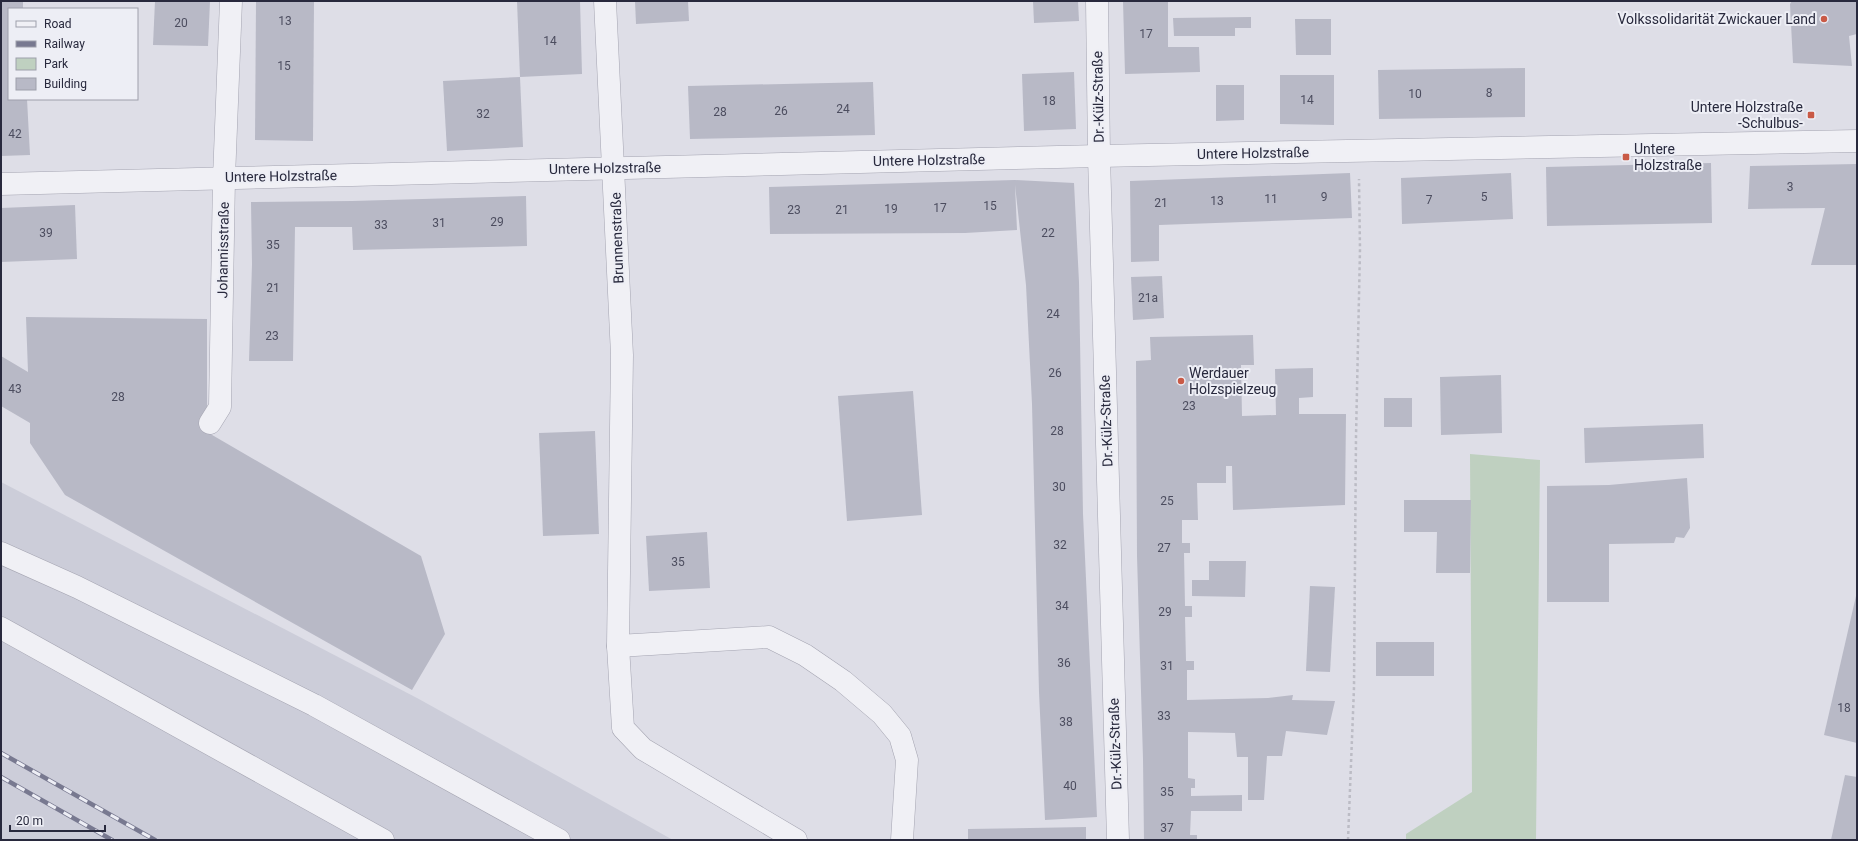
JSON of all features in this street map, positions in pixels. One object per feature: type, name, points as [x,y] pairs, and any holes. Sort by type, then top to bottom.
[{"type":"street","name":"Johannisstraße","points":[[210,423],[220,407],[224,178],[231,1]]},
{"type":"street","name":"Brunnenstraße","points":[[605,1],[622,355],[618,646],[623,728],[643,749],[796,840]]},
{"type":"street","name":"Dr.-Külz-Straße","points":[[1097,1],[1099,156],[1118,840]]},
{"type":"street","name":"Untere Holzstraße","points":[[1,184],[1099,156],[1857,141]]},
{"type":"street","points":[[1,553],[77,587],[314,705],[559,840]]},
{"type":"street","points":[[1,628],[383,840]]},
{"type":"street","points":[[618,646],[769,637],[805,655],[843,681],[882,714],[900,736],[907,760],[902,840]]},
{"type":"path","points":[[1348,840],[1354,688],[1356,429],[1360,249],[1359,190]]},
{"type":"shaded area","points":[[1,482],[417,698],[673,840],[1,840]]},
{"type":"green space","points":[[1470,454],[1540,460],[1536,840],[1406,840],[1406,834],[1472,792]]},
{"type":"building","points":[[1,1],[23,1],[23,8],[8,8],[8,100],[27,100],[30,155],[1,156]]},
{"type":"building","points":[[155,1],[210,1],[208,46],[153,45]]},
{"type":"building","points":[[256,1],[314,1],[313,141],[255,140]]},
{"type":"building","points":[[517,1],[580,1],[582,74],[520,77]]},
{"type":"building","points":[[635,1],[688,1],[689,21],[636,24]]},
{"type":"building","points":[[1033,1],[1078,1],[1079,21],[1034,23]]},
{"type":"building","points":[[1123,1],[1168,1],[1168,47],[1199,47],[1200,72],[1125,74]]},
{"type":"building","name":"Volkssolidarität Zwickauer Land","points":[[1792,1],[1857,1],[1857,34],[1849,36],[1852,66],[1793,63],[1790,4]]},
{"type":"building","points":[[1251,17],[1251,28],[1235,28],[1235,36],[1174,36],[1173,18]]},
{"type":"building","points":[[1295,19],[1331,19],[1331,55],[1296,55]]},
{"type":"building","points":[[1525,68],[1525,117],[1379,119],[1378,70]]},
{"type":"building","points":[[1074,72],[1076,129],[1024,131],[1022,74]]},
{"type":"building","points":[[1280,75],[1334,75],[1334,125],[1280,124]]},
{"type":"building","points":[[520,77],[523,147],[447,151],[443,81]]},
{"type":"building","points":[[873,82],[875,135],[690,139],[688,86]]},
{"type":"building","points":[[1216,85],[1244,85],[1244,120],[1216,121]]},
{"type":"building","points":[[1711,163],[1712,223],[1547,226],[1546,167]]},
{"type":"building","points":[[1857,164],[1857,265],[1811,265],[1825,208],[1748,209],[1750,166]]},
{"type":"building","points":[[1350,173],[1352,218],[1159,225],[1159,261],[1131,262],[1130,181]]},
{"type":"building","points":[[1511,173],[1513,219],[1402,224],[1401,178]]},
{"type":"building","points":[[1015,180],[1074,183],[1079,282],[1083,514],[1097,817],[1045,820],[1039,692],[1032,404],[1026,285],[1015,185],[1017,230],[965,233],[770,234],[769,187]]},
{"type":"building","points":[[526,196],[527,246],[353,250],[352,227],[295,227],[293,361],[249,361],[252,264],[251,202],[352,201]]},
{"type":"building","points":[[75,205],[77,259],[1,262],[1,208]]},
{"type":"building","points":[[1162,276],[1164,318],[1133,320],[1131,277]]},
{"type":"building","points":[[26,317],[207,319],[207,432],[421,556],[445,634],[412,690],[65,495],[30,443],[30,423],[1,406],[1,356],[28,372]]},
{"type":"building","points":[[1253,335],[1254,365],[1241,365],[1242,416],[1276,415],[1275,369],[1313,368],[1313,397],[1299,398],[1299,414],[1346,414],[1345,505],[1233,510],[1232,466],[1226,466],[1226,483],[1197,483],[1198,520],[1182,520],[1182,543],[1190,543],[1190,553],[1184,553],[1185,606],[1192,606],[1192,617],[1185,617],[1186,661],[1194,661],[1194,670],[1187,670],[1187,700],[1268,698],[1293,695],[1292,700],[1335,701],[1327,735],[1286,731],[1282,756],[1267,756],[1264,800],[1248,800],[1248,757],[1237,757],[1235,733],[1188,732],[1188,778],[1195,779],[1195,788],[1191,788],[1191,796],[1242,795],[1242,811],[1191,811],[1190,835],[1197,835],[1197,840],[1144,840],[1137,556],[1136,361],[1151,360],[1150,337]]},
{"type":"building","points":[[1501,375],[1502,433],[1441,435],[1440,377]]},
{"type":"building","points":[[913,391],[922,515],[847,521],[838,396]]},
{"type":"building","points":[[1384,398],[1412,398],[1412,427],[1384,427]]},
{"type":"building","points":[[1703,424],[1704,458],[1585,463],[1584,428]]},
{"type":"building","points":[[595,431],[599,534],[543,536],[539,433]]},
{"type":"building","points":[[1687,478],[1690,528],[1684,538],[1676,537],[1674,543],[1609,544],[1609,602],[1547,602],[1547,486],[1609,485]]},
{"type":"building","points":[[1404,500],[1471,500],[1470,573],[1436,573],[1437,532],[1404,532]]},
{"type":"building","points":[[707,532],[710,588],[649,591],[646,536]]},
{"type":"building","points":[[1209,561],[1246,561],[1245,597],[1192,596],[1192,580],[1209,580]]},
{"type":"building","points":[[1310,586],[1335,587],[1330,672],[1306,671]]},
{"type":"building","points":[[1857,596],[1857,743],[1824,735]]},
{"type":"building","points":[[1376,642],[1434,642],[1434,676],[1376,676]]},
{"type":"building","points":[[1845,775],[1857,777],[1857,840],[1831,840]]},
{"type":"building","points":[[1086,827],[1086,840],[968,840],[968,829]]},
{"type":"railway","points":[[1,753],[155,840]]},
{"type":"railway","points":[[1,777],[112,840]]},
{"type":"place","name":"Volkssolidarität Zwickauer Land","points":[[1824,19]]},
{"type":"place","name":"Untere Holzstraße -Schulbus-","points":[[1811,115]]},
{"type":"place","name":"Untere Holzstraße","points":[[1626,157]]},
{"type":"place","name":"Werdauer Holzspielzeug","points":[[1181,381]]}]
